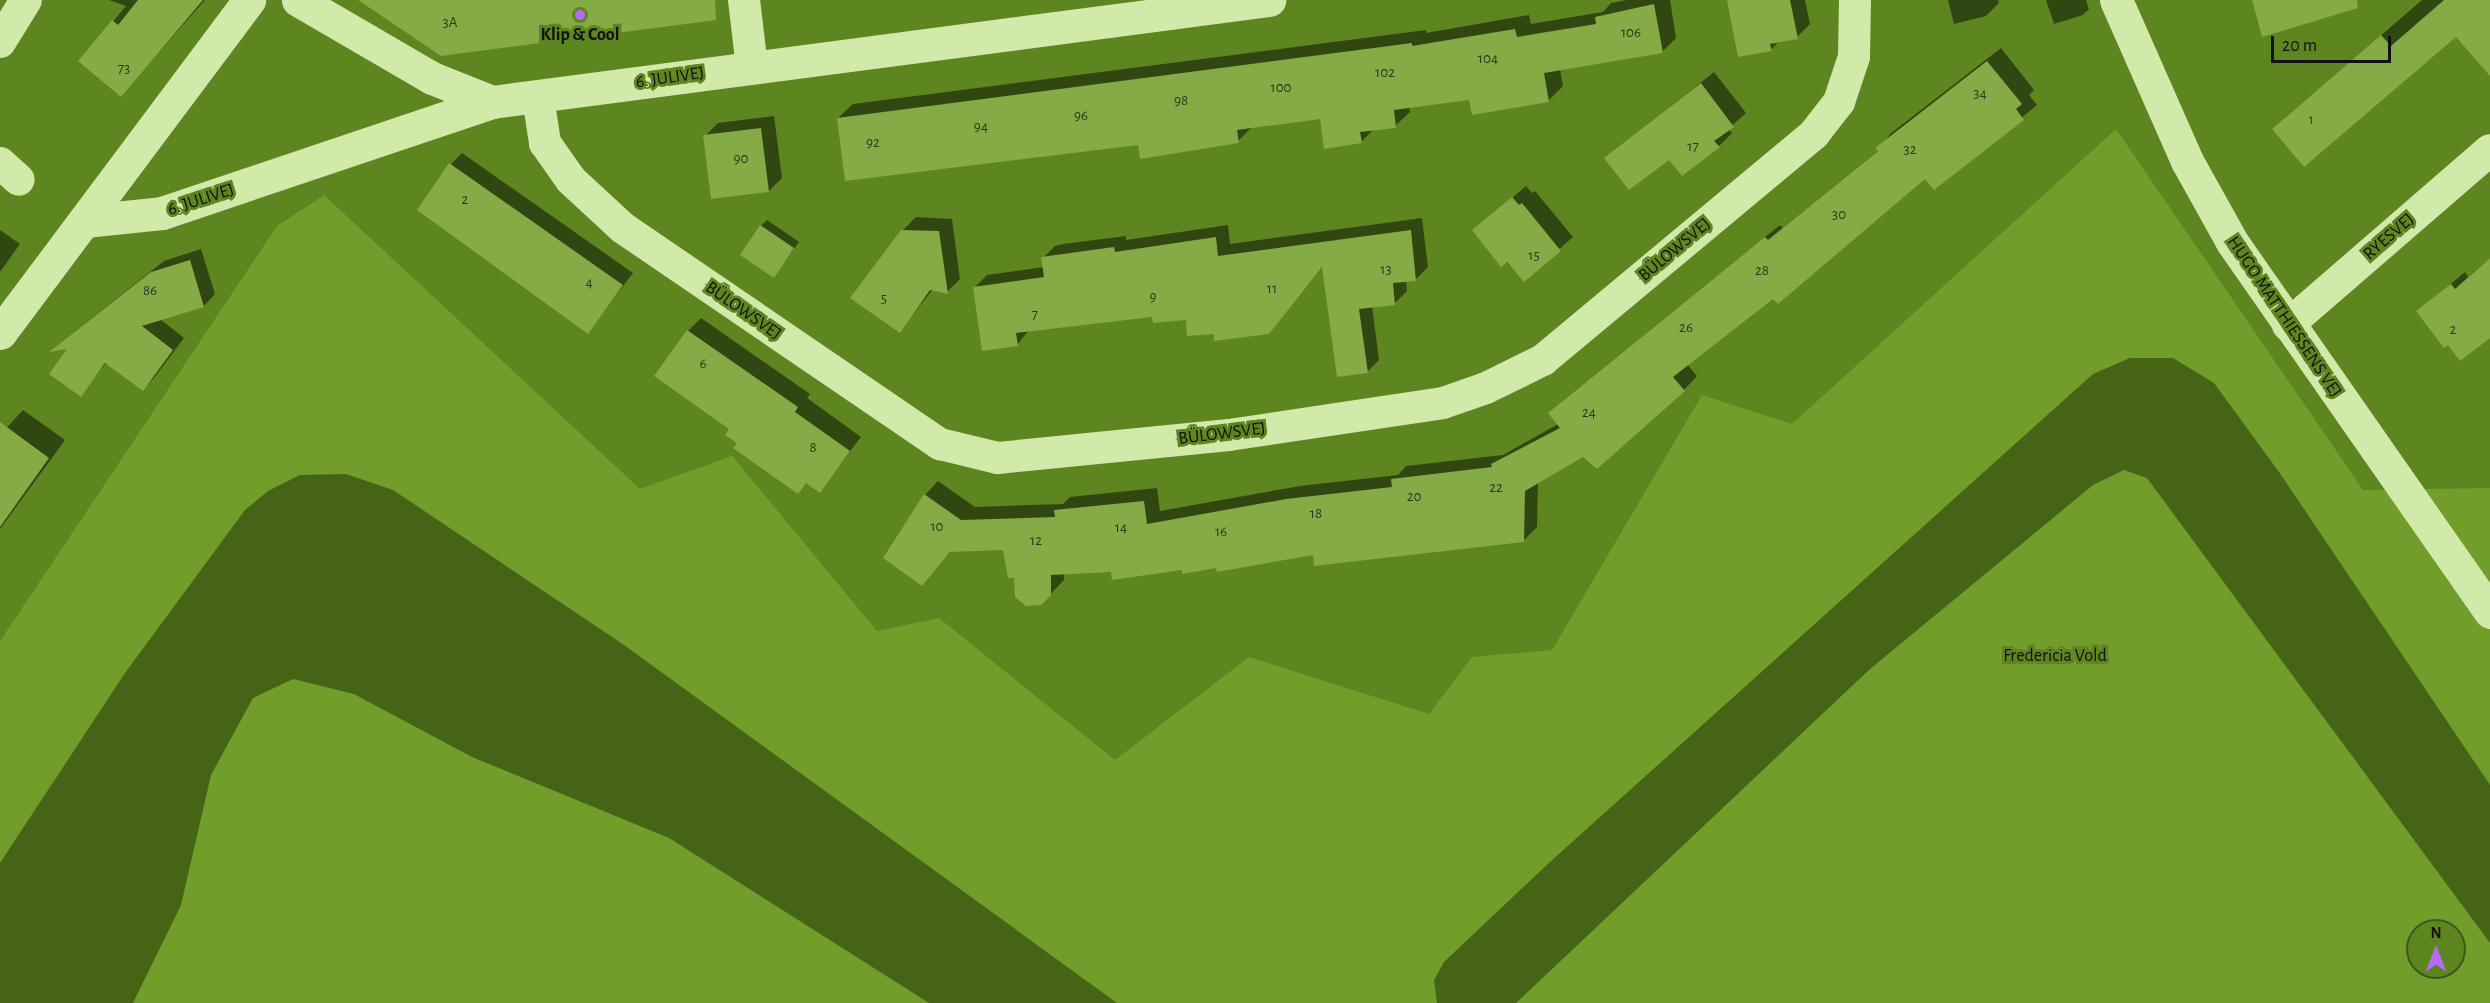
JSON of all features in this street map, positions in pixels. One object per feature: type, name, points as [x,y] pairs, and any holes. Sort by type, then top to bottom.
[{"type":"street","points":[[0,42],[26,0]]},
{"type":"street","points":[[0,333],[249,0]]},
{"type":"street","points":[[298,0],[432,78],[492,102]]},
{"type":"street","points":[[744,0],[752,67]]},
{"type":"street","name":"6. JULIVEJ","points":[[85,221],[162,213],[492,102],[1236,2],[1269,0]]},
{"type":"street","name":"BÜLOWSVEJ","points":[[538,97],[545,142],[570,180],[623,228],[940,444],[998,458],[1229,435],[1443,403],[1486,388],[1543,360],[1814,134],[1839,102],[1854,57],[1855,0]]},
{"type":"street","name":"HUGO MATTHIESSENS VEJ","points":[[2116,0],[2187,161],[2232,242],[2490,612]]},
{"type":"street","name":"RYESVEJ","points":[[2288,325],[2490,150]]},
{"type":"green space","name":"Fredericia Vold","points":[[2116,129],[2363,490],[2490,488],[2490,1003],[0,1003],[0,641],[277,226],[324,195],[640,489],[732,456],[877,631],[939,618],[1115,760],[1249,657],[1429,714],[1472,657],[1552,650],[1702,395],[1792,424]]},
{"type":"shaded area","points":[[2130,358],[2173,358],[2214,383],[2279,472],[2490,785],[2490,943],[2147,478],[2124,470],[2093,485],[1870,669],[1516,1003],[1437,1003],[1434,980],[1444,962],[1551,861],[2093,374]]},
{"type":"shaded area","points":[[346,474],[393,490],[624,645],[1117,1003],[929,1003],[669,838],[472,757],[354,694],[293,679],[253,698],[211,775],[181,905],[133,1003],[0,1003],[0,863],[125,673],[245,510],[268,491],[300,475]]},
{"type":"building","points":[[138,0],[203,0],[121,97],[78,61],[112,20],[118,25]]},
{"type":"building","points":[[358,0],[715,0],[716,20],[441,56]]},
{"type":"building","points":[[1727,0],[1790,0],[1798,39],[1770,44],[1772,51],[1738,57]]},
{"type":"building","points":[[2252,0],[2357,0],[2358,8],[2262,37]]},
{"type":"building","points":[[2444,0],[2490,0],[2490,76],[2456,37],[2304,167],[2272,129],[2381,35],[2391,46]]},
{"type":"building","points":[[1654,4],[1663,53],[1544,73],[1549,102],[1472,115],[1469,100],[1394,110],[1396,128],[1360,132],[1362,143],[1324,149],[1320,119],[1237,130],[1239,143],[1140,159],[1138,145],[845,181],[837,118],[1412,43],[1412,46],[1515,29],[1517,37],[1596,24],[1595,17]]},
{"type":"building","points":[[1987,61],[2022,104],[2016,109],[2024,120],[1934,190],[1925,179],[1778,304],[1773,299],[1673,377],[1685,391],[1597,469],[1583,457],[1525,491],[1524,542],[1314,566],[1313,555],[1217,572],[1216,568],[1182,574],[1182,570],[1112,580],[1111,572],[1051,575],[1051,595],[1041,605],[1026,606],[1015,597],[1014,578],[1008,578],[1003,550],[950,552],[922,586],[883,558],[924,494],[961,520],[1055,517],[1054,510],[1144,501],[1147,524],[1286,499],[1392,487],[1391,479],[1492,467],[1491,464],[1560,428],[1548,413],[1765,237],[1768,240],[1878,151],[1875,148]]},
{"type":"building","points":[[1701,83],[1734,127],[1714,141],[1720,147],[1682,176],[1669,160],[1629,190],[1604,158]]},
{"type":"building","points":[[761,128],[769,192],[711,199],[703,135]]},
{"type":"building","points":[[449,163],[623,285],[588,334],[417,210]]},
{"type":"building","points":[[1512,197],[1519,205],[1522,203],[1561,251],[1524,282],[1507,262],[1501,267],[1472,230]]},
{"type":"building","points":[[760,225],[794,248],[774,278],[740,255]]},
{"type":"building","points":[[901,230],[939,231],[948,294],[930,290],[900,333],[850,298]]},
{"type":"building","points":[[1411,230],[1416,281],[1393,283],[1395,305],[1359,309],[1368,373],[1337,377],[1322,267],[1269,334],[1214,341],[1214,334],[1187,336],[1186,320],[1153,323],[1152,317],[1016,333],[1018,346],[982,351],[973,287],[1044,277],[1041,257],[1114,247],[1115,252],[1216,237],[1218,256]]},
{"type":"building","points":[[2490,258],[2490,338],[2460,361],[2448,345],[2444,348],[2416,311],[2451,284],[2455,289]]},
{"type":"building","points":[[190,260],[204,307],[142,326],[173,350],[143,391],[105,363],[81,397],[49,374],[67,349],[49,352],[151,272]]},
{"type":"building","points":[[687,330],[798,407],[795,412],[850,451],[820,493],[806,483],[798,494],[733,448],[737,443],[725,435],[729,429],[654,376]]},
{"type":"building","points":[[0,422],[49,458],[0,527]]},
{"type":"place","name":"Klip & Cool","points":[[580,15]]}]
